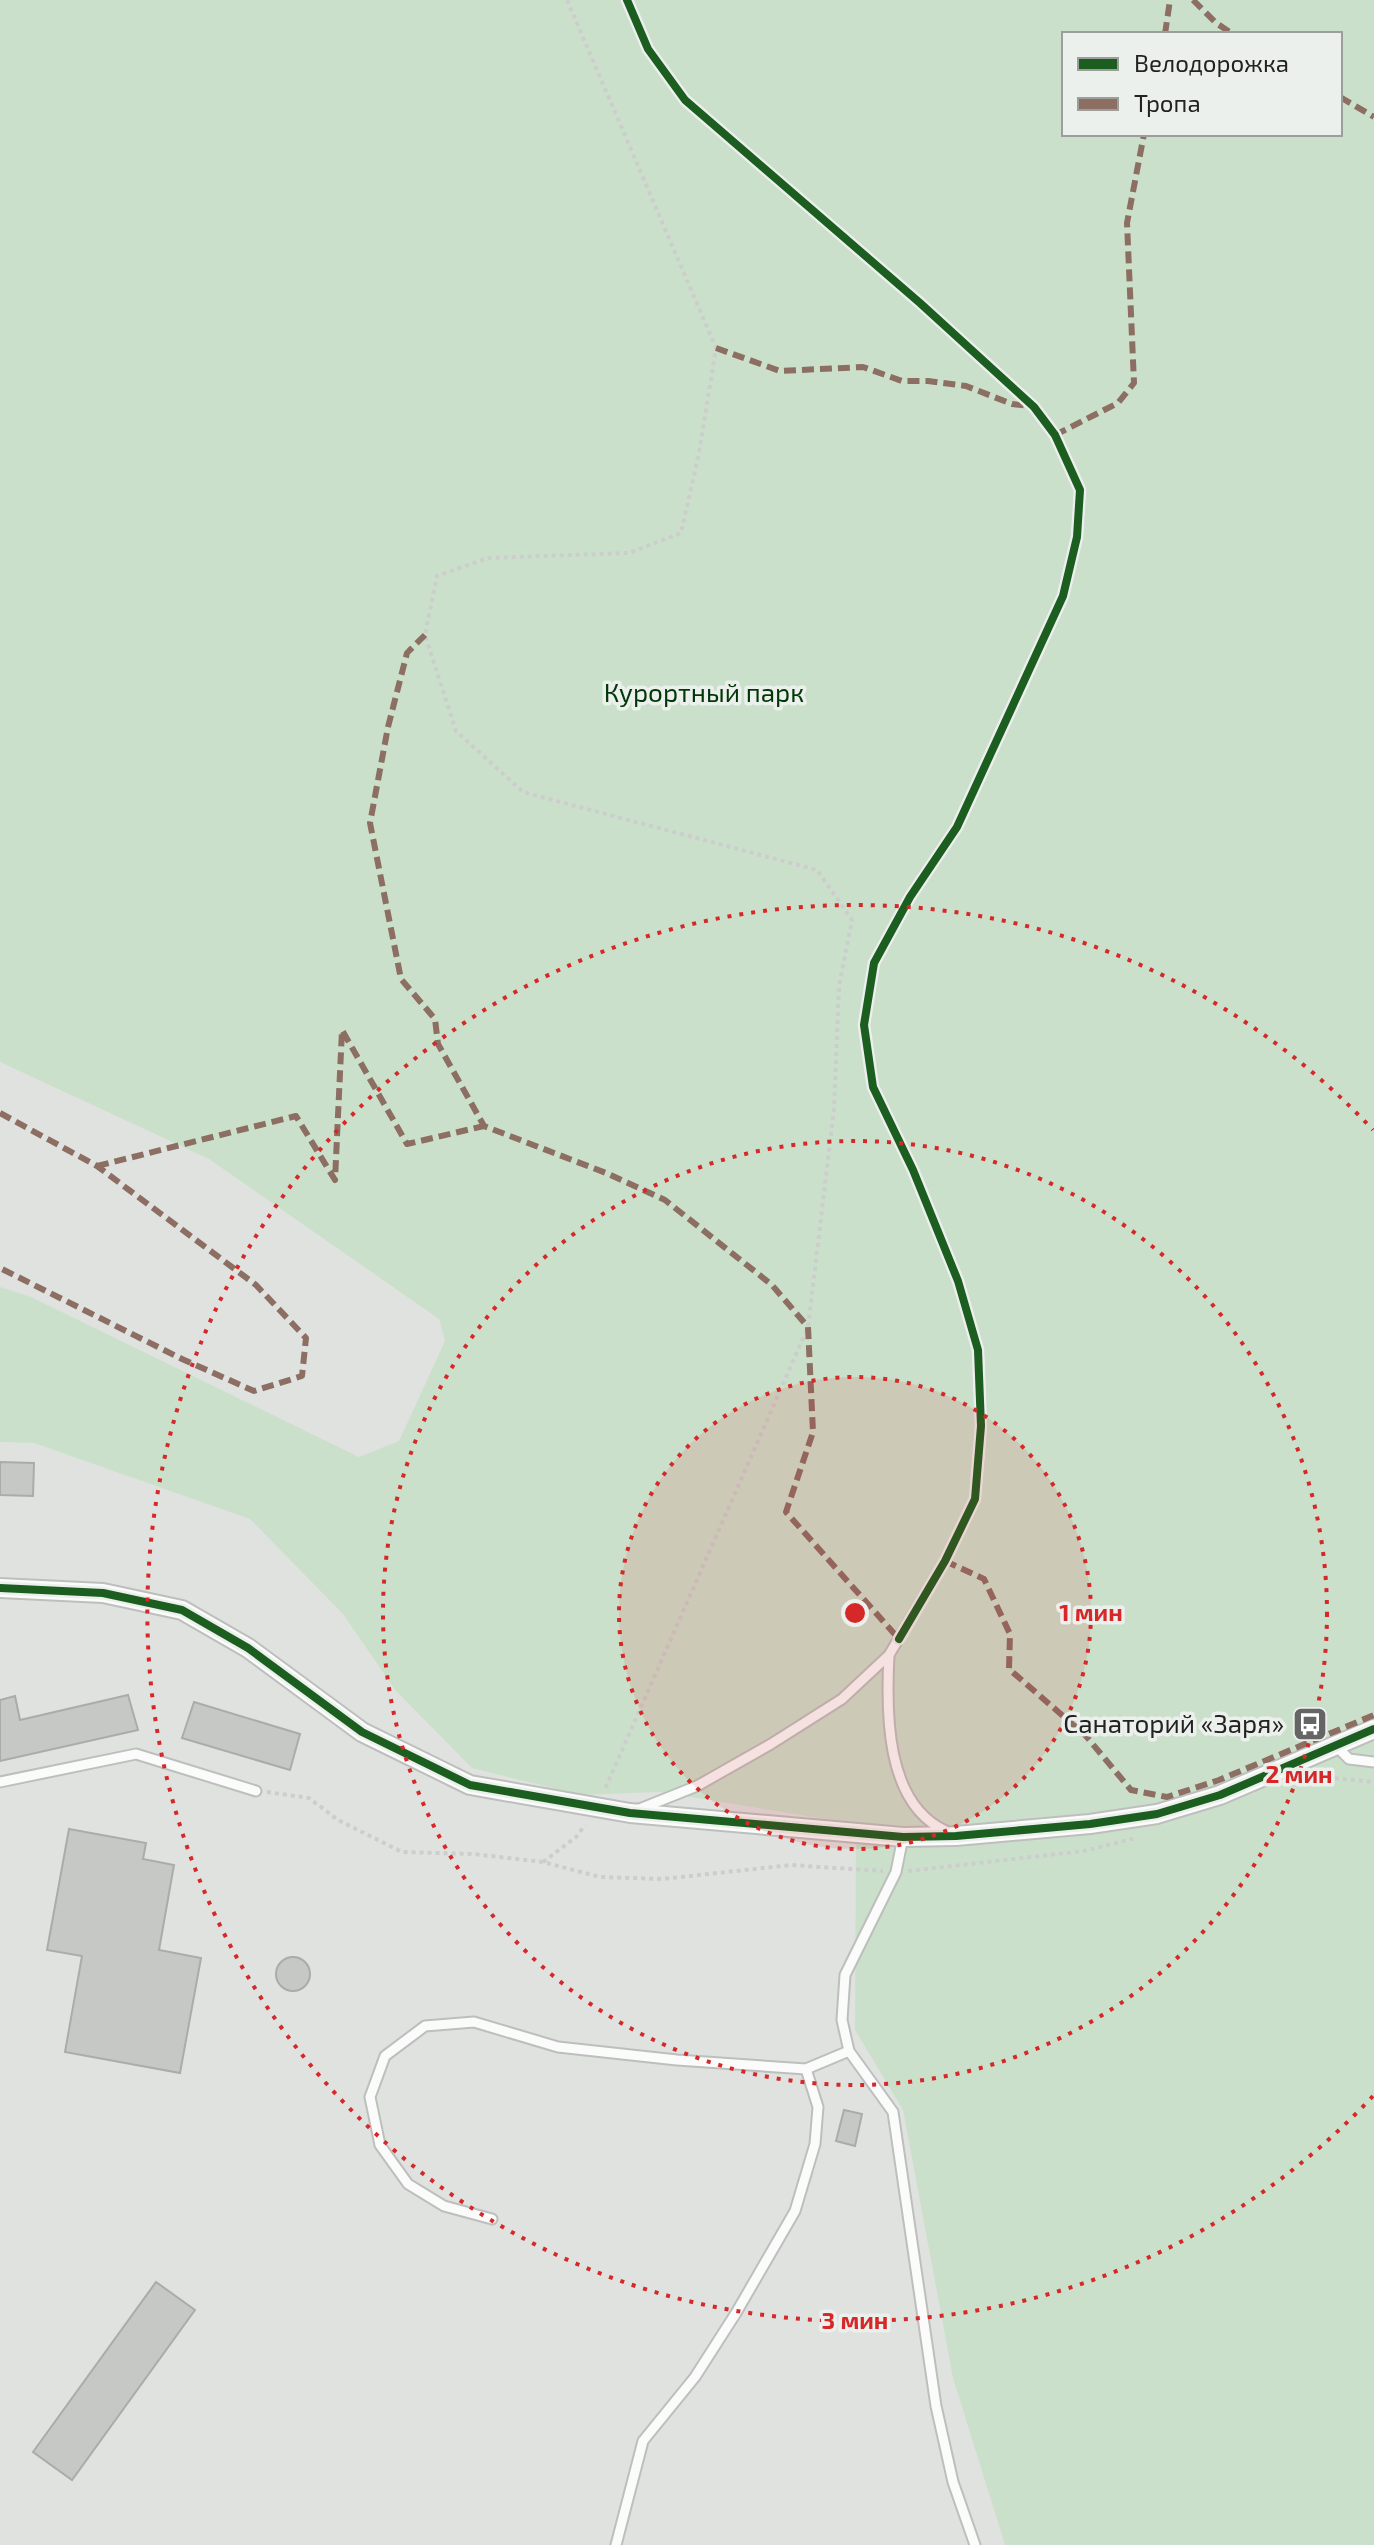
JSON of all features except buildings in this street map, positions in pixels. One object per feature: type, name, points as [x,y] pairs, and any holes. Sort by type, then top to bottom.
[{"type":"street","points":[[0,1588],[103,1593],[182,1610],[248,1648],[362,1732],[470,1785],[630,1813],[903,1837],[1063,1827],[1157,1814],[1220,1795],[1374,1729]]},
{"type":"lane","points":[[627,0],[648,49],[685,100],[920,303],[1034,407],[1055,435],[1080,490],[1077,537],[1063,596],[957,827],[910,897],[874,963],[864,1025],[873,1087],[913,1170],[958,1281],[978,1350],[981,1426],[975,1499],[945,1561],[889,1655],[842,1699],[697,1786],[630,1813]]},
{"type":"lane","points":[[889,1655],[886,1703],[893,1756],[907,1794],[932,1825],[956,1836]]},
{"type":"lane","points":[[1336,1746],[1349,1759],[1374,1762]]},
{"type":"lane","points":[[0,1782],[136,1754],[256,1791]]},
{"type":"lane","points":[[903,1837],[896,1872],[845,1975],[842,2020],[849,2051],[893,2112],[936,2406],[953,2482],[975,2545]]},
{"type":"lane","points":[[492,2219],[444,2206],[408,2184],[380,2145],[370,2097],[385,2056],[425,2026],[474,2022],[558,2047],[677,2060],[806,2069],[849,2051]]},
{"type":"lane","points":[[616,2545],[643,2441],[695,2377],[795,2211],[815,2144],[818,2107],[806,2069]]},
{"type":"path","points":[[256,1791],[309,1798],[338,1820],[402,1852],[473,1854],[543,1862],[576,1837],[597,1808],[808,1327],[834,1109],[839,986],[852,920],[817,870],[523,792],[456,731],[425,635],[437,576],[488,558],[629,553],[681,533],[699,453],[716,348],[567,0]]},
{"type":"path","points":[[1305,1775],[1374,1782]]},
{"type":"green space","name":"Курортный парк","points":[[0,0],[1374,0],[1374,2545],[1005,2545],[953,2378],[903,2110],[855,2030],[856,1824],[660,1792],[580,1795],[472,1768],[396,1691],[343,1614],[250,1519],[34,1443],[0,1442],[0,1287],[31,1297],[359,1457],[399,1441],[445,1341],[439,1319],[209,1159],[0,1062]]},
{"type":"marked path","points":[[1165,32],[1170,0]]},
{"type":"marked path","points":[[1193,0],[1230,32]]},
{"type":"marked path","points":[[1342,98],[1374,117]]},
{"type":"marked path","points":[[1055,435],[1118,403],[1134,383],[1127,223],[1144,136]]},
{"type":"marked path","points":[[716,348],[780,371],[863,367],[902,381],[966,386],[1012,404],[1029,406]]},
{"type":"marked path","points":[[425,635],[407,653],[388,727],[370,823],[401,979],[435,1019],[438,1044],[484,1126],[606,1173],[665,1200],[772,1285],[808,1327],[813,1432],[786,1512],[899,1639]]},
{"type":"marked path","points":[[97,1166],[296,1116],[335,1180],[342,1030],[407,1144],[484,1126]]},
{"type":"marked path","points":[[0,1113],[97,1166],[256,1285],[306,1338],[302,1376],[254,1391],[182,1359],[0,1268]]},
{"type":"marked path","points":[[945,1561],[984,1579],[1010,1634],[1009,1669],[1086,1736],[1131,1790],[1167,1797],[1219,1780],[1374,1715]]},
{"type":"cycle path","points":[[627,0],[648,49],[685,100],[920,303],[1034,407],[1055,435],[1080,490],[1077,537],[1063,596],[957,827],[910,897],[874,963],[864,1025],[873,1087],[913,1170],[958,1281],[978,1350],[981,1426],[975,1499],[945,1561],[899,1639]]},
{"type":"cycle path","points":[[0,1588],[103,1593],[182,1610],[248,1648],[362,1732],[470,1785],[630,1813],[903,1837],[956,1836],[1090,1824],[1157,1814],[1220,1795],[1374,1729]]},
{"type":"place","name":"Санаторий «Заря»","points":[[1310,1724]]}]
